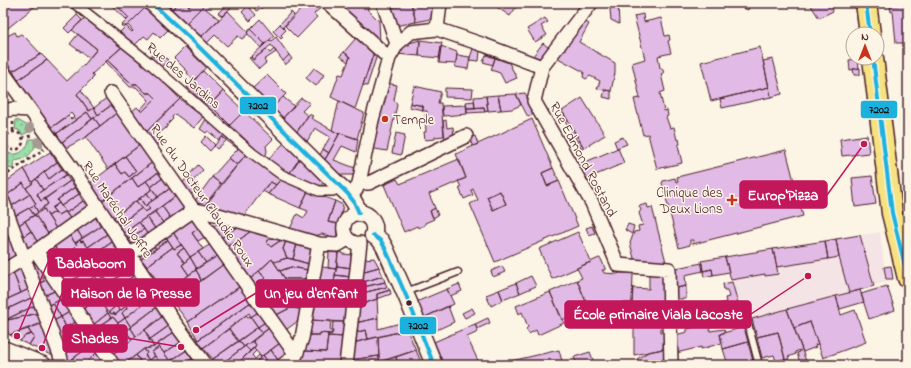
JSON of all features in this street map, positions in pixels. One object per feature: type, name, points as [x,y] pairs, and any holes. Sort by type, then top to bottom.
[{"type":"main road","points":[[866,3],[869,26]]},
{"type":"main road","points":[[874,66],[892,213],[908,278]]},
{"type":"street","name":"Rue des Jardins","points":[[74,3],[146,60],[252,153],[282,175],[319,192],[350,188]]},
{"type":"street","points":[[152,3],[350,188],[359,213]]},
{"type":"street","points":[[328,3],[389,58]]},
{"type":"street","points":[[383,3],[397,44]]},
{"type":"street","points":[[437,29],[440,3]]},
{"type":"street","points":[[350,188],[372,120],[389,58],[397,44],[412,32],[437,29],[542,67],[591,3]]},
{"type":"street","name":"Rue Edmond Rostand","points":[[542,67],[534,101],[592,203],[618,265],[669,269],[671,365]]},
{"type":"street","name":"Rue Maréchal Joffre","points":[[3,72],[98,207],[172,319],[206,365]]},
{"type":"street","name":"Rue du Docteur Claudie Roux","points":[[111,93],[296,355]]},
{"type":"street","points":[[3,111],[12,109],[30,110]]},
{"type":"street","points":[[350,188],[369,183],[466,136]]},
{"type":"street","points":[[3,202],[60,355],[62,365]]},
{"type":"street","points":[[3,272],[36,251],[98,207]]},
{"type":"street","points":[[129,254],[194,210],[215,214],[319,244],[338,245],[348,239]]},
{"type":"street","points":[[346,365],[367,239],[374,229],[372,219],[367,215],[359,213],[352,214],[345,221],[344,230],[348,239],[351,242],[367,239],[381,240],[405,293],[434,365]]},
{"type":"street","points":[[283,365],[296,355],[302,338],[319,244]]},
{"type":"street","points":[[36,251],[113,365]]},
{"type":"street","points":[[3,349],[43,365]]},
{"type":"lane","points":[[405,293],[458,272]]},
{"type":"lane","points":[[747,320],[759,365]]},
{"type":"path","points":[[13,132],[22,138],[20,147],[16,149],[8,146],[5,138],[8,133],[13,132]]},
{"type":"path","points":[[3,177],[53,143]]},
{"type":"path","points":[[3,149],[8,146]]},
{"type":"shaded area","points":[[880,232],[886,282],[742,321],[725,257]]},
{"type":"green space","points":[[16,119],[28,126],[31,123],[35,129],[22,135],[20,131],[15,129]]},
{"type":"green space","points":[[29,139],[43,139],[42,148],[35,146],[27,157],[14,161],[13,169],[3,167],[3,157],[7,153],[15,154],[22,152],[27,146]]},
{"type":"building","points":[[8,3],[39,3],[3,32],[3,7]]},
{"type":"building","points":[[109,3],[114,3],[129,18],[127,20]]},
{"type":"building","points":[[114,3],[140,3],[145,8],[128,25],[121,26],[129,18]]},
{"type":"building","points":[[162,3],[179,3],[170,11]]},
{"type":"building","points":[[179,3],[185,3],[189,7],[193,3],[202,3],[204,5],[184,25],[170,11]]},
{"type":"building","points":[[206,3],[212,3],[206,9],[219,19],[199,39],[184,25]]},
{"type":"building","points":[[228,3],[236,3],[222,16],[218,13]]},
{"type":"building","points":[[251,3],[271,3],[256,11]]},
{"type":"building","points":[[303,3],[326,3],[314,14],[317,17],[297,38],[285,26],[303,7],[301,5]]},
{"type":"building","points":[[338,3],[368,3],[370,7],[367,9],[379,21],[380,42]]},
{"type":"building","points":[[411,3],[416,22],[395,26],[390,8]]},
{"type":"building","points":[[411,3],[437,3],[435,18],[416,22]]},
{"type":"building","points":[[491,3],[517,3],[517,6],[510,16]]},
{"type":"building","points":[[612,3],[618,3],[619,24],[611,20],[610,9]]},
{"type":"building","points":[[736,3],[751,3],[748,10],[735,5]]},
{"type":"building","points":[[807,3],[832,3],[833,11],[819,18],[810,4],[808,5]]},
{"type":"building","points":[[898,3],[908,3],[908,43],[896,43],[893,11],[891,12],[890,6],[898,5]]},
{"type":"building","points":[[248,6],[256,15],[250,21],[242,12]]},
{"type":"building","points":[[145,8],[168,30],[160,38],[154,32],[148,39],[144,36],[134,46],[118,34],[126,26],[132,32],[133,31],[128,25]]},
{"type":"building","points":[[228,11],[248,32],[248,34],[242,39],[238,36],[227,46],[215,35],[205,45],[199,39]]},
{"type":"building","points":[[291,12],[294,15],[283,27],[280,24]]},
{"type":"building","points":[[643,14],[644,22],[661,18],[665,36],[669,35],[670,40],[668,41],[671,53],[658,56],[660,68],[662,68],[664,73],[661,74],[665,91],[660,93],[664,111],[667,110],[668,116],[666,117],[670,128],[674,127],[677,140],[679,139],[680,144],[678,145],[682,163],[657,169],[648,134],[643,135],[634,99],[640,98],[632,63],[645,59],[634,16]]},
{"type":"building","points":[[77,15],[82,20],[69,33],[64,28]]},
{"type":"building","points":[[85,18],[123,46],[92,74],[94,77],[77,94],[89,111],[94,108],[98,115],[92,119],[87,112],[76,120],[71,113],[51,128],[18,80],[47,60],[67,81],[84,65],[97,49],[72,30]]},
{"type":"building","points":[[545,18],[548,22],[541,26],[547,35],[535,42],[527,29]]},
{"type":"building","points":[[260,19],[274,36],[265,44],[250,29]]},
{"type":"building","points":[[583,20],[589,24],[579,42],[615,63],[615,73],[611,91],[597,89],[600,81],[590,76],[586,79],[583,77],[584,72],[558,58]]},
{"type":"building","points":[[280,24],[286,30],[281,35],[283,37],[281,39],[273,31]]},
{"type":"building","points":[[250,29],[265,44],[261,48],[247,33]]},
{"type":"building","points":[[15,32],[17,36],[21,34],[25,37],[41,54],[13,71],[3,57],[3,38]]},
{"type":"building","points":[[78,34],[97,49],[89,58],[70,44]]},
{"type":"building","points":[[276,37],[289,55],[283,61],[271,45],[253,60],[251,57],[269,40],[271,41]]},
{"type":"building","points":[[356,38],[374,52],[355,109],[331,97],[339,74],[343,75],[350,57],[344,52]]},
{"type":"building","points":[[420,40],[442,43],[439,58],[419,56]]},
{"type":"building","points":[[420,40],[419,56],[396,54],[403,45],[409,46],[409,43]]},
{"type":"building","points":[[543,43],[550,49],[542,59],[533,56]]},
{"type":"building","points":[[123,46],[152,70],[180,99],[145,133],[130,113],[137,107],[142,112],[156,98],[151,93],[146,93],[137,84],[132,84],[107,60]]},
{"type":"building","points":[[441,46],[457,52],[456,64],[439,63]]},
{"type":"building","points":[[185,47],[206,67],[194,81],[187,73],[188,72],[174,58]]},
{"type":"building","points":[[760,47],[769,87],[711,101],[701,62]]},
{"type":"building","points":[[266,49],[270,53],[274,49],[276,52],[264,60],[266,63],[259,69],[249,58],[251,57],[253,60]]},
{"type":"building","points":[[473,49],[480,51],[479,61],[469,60]]},
{"type":"building","points":[[344,52],[350,57],[348,62],[340,56]]},
{"type":"building","points":[[374,52],[377,55],[367,86],[363,85]]},
{"type":"building","points":[[41,54],[47,60],[18,80],[13,71]]},
{"type":"building","points":[[162,54],[168,60],[160,68],[150,58],[151,55],[156,58]]},
{"type":"building","points":[[289,55],[292,59],[285,65],[283,61]]},
{"type":"building","points":[[457,55],[470,57],[468,69],[455,67]]},
{"type":"building","points":[[486,55],[495,58],[493,65],[483,62]]},
{"type":"building","points":[[495,58],[509,63],[517,78],[505,83],[500,73],[491,70]]},
{"type":"building","points":[[773,59],[782,94],[771,97],[763,61]]},
{"type":"building","points":[[107,60],[132,84],[137,84],[146,93],[151,93],[156,98],[142,112],[140,110],[149,100],[136,87],[130,87],[106,62]]},
{"type":"building","points":[[850,66],[859,66],[859,68],[850,70]]},
{"type":"building","points":[[314,68],[324,75],[316,86],[306,78]]},
{"type":"building","points":[[860,68],[860,75],[854,75],[853,69]]},
{"type":"building","points":[[203,71],[223,91],[210,105],[189,85]]},
{"type":"building","points":[[267,75],[286,94],[272,108],[252,89]]},
{"type":"building","name":"Temple","points":[[386,83],[397,85],[394,100],[397,105],[387,151],[369,148]]},
{"type":"building","points":[[189,85],[210,105],[208,107],[187,87]]},
{"type":"building","points":[[414,86],[441,92],[438,103],[441,103],[444,136],[425,140],[425,114],[427,114],[427,111],[423,111],[423,106],[410,103]]},
{"type":"building","points":[[769,87],[771,97],[722,108],[720,99]]},
{"type":"building","points":[[445,88],[473,89],[472,98],[445,97]]},
{"type":"building","points":[[81,90],[94,108],[89,111],[77,94]]},
{"type":"building","points":[[605,90],[611,91],[611,99],[603,97]]},
{"type":"building","points":[[223,91],[244,111],[230,125],[210,105]]},
{"type":"building","points":[[525,93],[536,113],[528,117],[516,94]]},
{"type":"building","points":[[516,94],[521,105],[512,109],[501,110],[498,95]]},
{"type":"building","points":[[498,95],[501,110],[488,111],[486,96]]},
{"type":"building","points":[[109,96],[114,103],[98,115],[94,108]]},
{"type":"building","points":[[486,96],[488,111],[485,112],[484,107],[475,108],[474,97]]},
{"type":"building","points":[[283,97],[294,106],[283,118],[272,108]]},
{"type":"building","points":[[301,98],[310,103],[302,111],[308,116],[297,132],[283,118]]},
{"type":"building","points":[[582,98],[605,135],[584,148],[562,111]]},
{"type":"building","points":[[180,99],[203,117],[194,128],[175,114],[166,128],[157,135],[162,140],[154,147],[145,133]]},
{"type":"building","points":[[339,101],[364,113],[357,139],[340,133],[339,134],[332,130]]},
{"type":"building","points":[[474,101],[475,108],[467,108],[466,102]]},
{"type":"building","points":[[114,103],[119,111],[100,126],[94,118]]},
{"type":"building","points":[[410,103],[423,106],[423,110],[409,107]]},
{"type":"building","points":[[210,105],[230,125],[228,127],[208,107]]},
{"type":"building","points":[[466,105],[467,114],[443,116],[442,106]]},
{"type":"building","points":[[484,107],[485,112],[467,113],[467,108]]},
{"type":"building","points":[[119,111],[141,144],[108,169],[86,137]]},
{"type":"building","points":[[244,111],[273,139],[266,146],[267,151],[265,158],[230,125]]},
{"type":"building","points":[[87,112],[92,119],[62,142],[56,134]]},
{"type":"building","points":[[309,114],[313,116],[311,118],[339,134],[329,153],[323,149],[330,137],[315,128],[306,143],[296,133]]},
{"type":"building","points":[[564,114],[584,148],[582,149],[561,115]]},
{"type":"building","points":[[68,116],[71,119],[74,117],[76,120],[56,134],[51,128]]},
{"type":"building","points":[[94,118],[100,126],[86,137],[66,148],[62,142]]},
{"type":"building","points":[[206,119],[224,135],[219,140],[208,131],[206,133],[200,129]]},
{"type":"building","points":[[532,119],[553,168],[542,173],[547,186],[559,181],[578,226],[495,262],[470,204],[478,200],[473,189],[471,190],[473,195],[464,199],[459,188],[461,187],[458,181],[466,178],[456,154]],"holes":[[[500,191],[506,204],[493,210],[487,197]]]},
{"type":"building","points":[[446,120],[447,128],[453,127],[454,139],[445,140],[443,121]]},
{"type":"building","points":[[340,133],[358,139],[356,152],[342,146],[334,160],[355,168],[354,175],[343,175],[334,172],[324,161]]},
{"type":"building","points":[[396,133],[405,135],[401,155],[392,153]]},
{"type":"building","points":[[224,135],[247,153],[237,165],[229,158],[238,149],[222,137]]},
{"type":"building","points":[[867,135],[869,153],[842,156],[840,139]]},
{"type":"building","points":[[206,136],[215,145],[210,151],[201,142]]},
{"type":"building","points":[[475,136],[478,144],[473,146],[469,139]]},
{"type":"building","points":[[222,137],[227,140],[217,149],[214,146]]},
{"type":"building","points":[[623,137],[627,144],[617,148],[614,141]]},
{"type":"building","points":[[284,143],[300,158],[289,174],[268,160]]},
{"type":"building","points":[[141,144],[154,161],[102,201],[90,183],[115,164],[122,174],[125,172],[129,177],[136,171],[125,156]]},
{"type":"building","points":[[618,148],[624,163],[584,180],[576,166]]},
{"type":"building","points":[[323,149],[329,153],[324,161],[319,157]]},
{"type":"building","name":"Clinique des Deux Lions","points":[[786,150],[803,216],[693,244],[693,240],[690,240],[690,245],[679,248],[662,183],[663,181],[675,178],[676,182],[678,181],[677,177]]},
{"type":"building","points":[[50,152],[57,162],[32,182],[24,169]]},
{"type":"building","points":[[247,153],[281,179],[276,185],[271,182],[268,184],[243,217],[205,206]]},
{"type":"building","points":[[125,156],[136,171],[129,177],[125,172],[122,174],[115,164]]},
{"type":"building","points":[[229,158],[237,165],[221,184],[212,177]]},
{"type":"building","points":[[300,158],[323,183],[319,189],[289,174]]},
{"type":"building","points":[[459,159],[466,178],[429,194],[435,208],[430,211],[434,219],[425,223],[425,225],[418,228],[417,226],[404,232],[384,185],[397,179],[400,184]]},
{"type":"building","points":[[154,161],[160,171],[138,187],[132,178]]},
{"type":"building","points":[[57,162],[62,169],[49,179],[44,172]]},
{"type":"building","points":[[198,165],[203,170],[193,181],[189,175]]},
{"type":"building","points":[[553,168],[559,181],[547,186],[542,173]]},
{"type":"building","points":[[24,169],[33,183],[26,188],[23,183],[6,196],[3,189],[3,184]]},
{"type":"building","points":[[62,169],[66,175],[43,190],[36,179],[44,172],[49,179]]},
{"type":"building","points":[[160,171],[164,177],[151,187],[146,181]]},
{"type":"building","points":[[66,175],[70,181],[41,201],[37,194]]},
{"type":"building","points":[[189,175],[198,187],[190,196],[181,185]]},
{"type":"building","points":[[872,176],[876,204],[855,207],[852,178]]},
{"type":"building","points":[[164,177],[172,187],[158,197],[151,187]]},
{"type":"building","points":[[212,177],[221,184],[204,206],[194,202]]},
{"type":"building","points":[[132,178],[138,187],[146,181],[152,189],[113,218],[102,201]]},
{"type":"building","points":[[36,179],[43,190],[37,194],[41,201],[45,199],[48,204],[38,212],[34,205],[36,204],[26,188]]},
{"type":"building","points":[[281,179],[308,191],[300,208],[268,194]]},
{"type":"building","points":[[70,181],[75,187],[57,200],[59,203],[52,208],[55,212],[48,216],[43,207],[48,204],[45,199]]},
{"type":"building","points":[[271,182],[276,185],[268,194],[263,191]]},
{"type":"building","points":[[23,183],[30,194],[10,207],[6,196]]},
{"type":"building","points":[[75,187],[79,194],[61,206],[57,200]]},
{"type":"building","points":[[172,187],[177,195],[124,233],[118,225],[142,208],[145,212],[150,209],[146,205]]},
{"type":"building","points":[[152,189],[158,197],[152,201],[147,193]]},
{"type":"building","points":[[308,191],[335,201],[328,222],[339,224],[336,239],[322,234],[310,237],[289,231],[297,214],[304,218],[308,211],[300,208]]},
{"type":"building","points":[[500,191],[506,204],[493,210],[487,197]]},
{"type":"building","points":[[147,193],[152,201],[145,206],[140,198]]},
{"type":"building","points":[[30,194],[36,204],[13,217],[10,207]]},
{"type":"building","points":[[79,194],[83,201],[66,213],[61,206]]},
{"type":"building","points":[[177,195],[185,209],[171,219],[162,206]]},
{"type":"building","points":[[140,198],[145,206],[146,205],[150,209],[145,212],[136,201]]},
{"type":"building","points":[[83,201],[88,208],[71,220],[66,213]]},
{"type":"building","points":[[136,201],[142,208],[118,225],[113,218]]},
{"type":"building","points":[[335,201],[343,205],[339,224],[328,222]]},
{"type":"building","points":[[59,203],[65,211],[58,215],[52,208]]},
{"type":"building","points":[[647,204],[648,208],[652,207],[666,262],[635,262],[630,243],[634,232],[639,231],[638,226],[643,225],[639,213],[641,210],[639,206]]},
{"type":"building","points":[[34,205],[38,212],[34,215],[29,208]]},
{"type":"building","points":[[162,206],[171,219],[164,224],[155,212]]},
{"type":"building","points":[[29,208],[34,215],[17,226],[13,217]]},
{"type":"building","points":[[435,208],[438,215],[433,218],[430,211]]},
{"type":"building","points":[[44,209],[57,230],[49,235],[35,215]]},
{"type":"building","points":[[65,211],[71,220],[57,230],[48,216],[55,212],[58,215]]},
{"type":"building","points":[[155,212],[164,224],[156,230],[147,217]]},
{"type":"building","points":[[35,215],[49,235],[38,243],[25,221]]},
{"type":"building","points":[[94,216],[101,226],[82,238],[76,228]]},
{"type":"building","points":[[147,217],[156,230],[148,235],[139,222]]},
{"type":"building","points":[[193,218],[199,228],[192,233],[203,249],[190,257],[171,229]]},
{"type":"building","points":[[221,220],[239,226],[218,240],[211,229]]},
{"type":"building","points":[[25,221],[31,231],[21,238],[17,226]]},
{"type":"building","points":[[139,222],[144,229],[129,239],[124,233]]},
{"type":"building","points":[[628,224],[634,226],[632,234],[625,230]]},
{"type":"building","points":[[101,226],[107,234],[88,247],[83,241],[81,242],[80,240]]},
{"type":"building","points":[[239,226],[252,230],[238,241],[237,240],[224,248],[218,240]]},
{"type":"building","points":[[592,226],[595,233],[589,235],[586,228]]},
{"type":"building","points":[[76,228],[82,238],[75,243],[68,233]]},
{"type":"building","points":[[199,228],[205,237],[198,241],[192,233]]},
{"type":"building","points":[[7,229],[17,256],[3,264],[3,231]]},
{"type":"building","points":[[144,229],[148,235],[133,246],[129,239]]},
{"type":"building","points":[[171,229],[181,245],[174,249],[164,234]]},
{"type":"building","points":[[252,230],[273,237],[266,242],[271,247],[281,240],[286,241],[283,249],[287,258],[274,262],[272,259],[247,282],[224,248],[237,240],[238,241]]},
{"type":"building","points":[[31,231],[38,243],[26,250],[21,238]]},
{"type":"building","points":[[578,232],[591,262],[552,279],[539,249]]},
{"type":"building","points":[[68,233],[77,245],[74,248],[78,255],[69,262],[59,254],[53,244]]},
{"type":"building","points":[[107,234],[112,242],[94,255],[88,247]]},
{"type":"building","points":[[164,234],[168,240],[156,249],[152,243]]},
{"type":"building","points":[[860,235],[874,286],[849,293],[839,257],[836,239]]},
{"type":"building","points":[[273,237],[281,240],[271,247],[266,242]]},
{"type":"building","points":[[836,239],[839,257],[828,259],[825,241]]},
{"type":"building","points":[[80,240],[81,242],[83,241],[94,255],[85,261],[78,255],[74,248],[77,245],[75,243]]},
{"type":"building","points":[[168,240],[173,247],[147,266],[141,259]]},
{"type":"building","points":[[286,241],[297,244],[293,259],[287,258],[283,249]]},
{"type":"building","points":[[825,241],[828,259],[777,267],[773,249]]},
{"type":"building","points":[[112,242],[121,255],[98,271],[96,269],[93,272],[85,261]]},
{"type":"building","points":[[152,243],[156,249],[141,259],[138,253]]},
{"type":"building","points":[[53,244],[59,254],[49,263],[42,252]]},
{"type":"building","points":[[211,244],[219,255],[206,263],[198,252]]},
{"type":"building","points":[[297,244],[311,248],[309,264],[293,259]]},
{"type":"building","points":[[181,245],[184,248],[177,253],[185,263],[182,265],[189,275],[165,292],[147,266],[173,247],[174,249]]},
{"type":"building","points":[[184,248],[190,257],[185,263],[177,253]]},
{"type":"building","points":[[773,249],[778,274],[765,276],[765,274],[731,280],[725,257]]},
{"type":"building","points":[[198,252],[206,263],[197,269],[190,257]]},
{"type":"building","points":[[329,252],[338,253],[336,269],[328,268]]},
{"type":"building","points":[[342,252],[343,254],[353,255],[352,268],[337,266],[338,253]]},
{"type":"building","points":[[78,255],[90,268],[66,285],[61,278],[72,269],[68,263]]},
{"type":"building","points":[[121,255],[125,262],[102,278],[98,274],[95,276],[94,274]]},
{"type":"building","points":[[219,255],[224,264],[201,281],[195,269]]},
{"type":"building","points":[[190,257],[197,269],[189,275],[182,265]]},
{"type":"building","points":[[725,257],[729,272],[713,275],[712,269],[703,271],[701,261]]},
{"type":"building","points":[[287,258],[309,264],[308,270],[291,267],[280,271],[274,262]]},
{"type":"building","points":[[374,258],[379,267],[361,272],[363,259]]},
{"type":"building","points":[[599,258],[601,259],[605,268],[605,270],[602,270],[604,273],[633,274],[632,303],[620,303],[619,307],[610,310],[597,310],[597,307],[589,309],[577,280],[582,278],[577,268]]},
{"type":"building","points":[[272,259],[285,279],[306,279],[300,309],[290,308],[275,316],[253,289],[265,278],[259,271]]},
{"type":"building","points":[[36,260],[46,275],[42,277],[44,281],[38,284],[30,263]]},
{"type":"building","points":[[125,262],[130,269],[109,283],[104,277]]},
{"type":"building","points":[[68,263],[72,269],[61,278],[56,272]]},
{"type":"building","points":[[702,263],[703,271],[685,275],[686,286],[676,288],[676,268]]},
{"type":"building","points":[[224,264],[239,287],[188,322],[172,301]]},
{"type":"building","points":[[316,266],[336,269],[334,282],[315,280]]},
{"type":"building","points":[[337,266],[352,268],[351,277],[335,275]]},
{"type":"building","points":[[502,266],[505,272],[493,277],[491,271]]},
{"type":"building","points":[[891,266],[893,279],[886,279],[884,267]]},
{"type":"building","points":[[20,267],[29,289],[21,293],[13,272]]},
{"type":"building","points":[[291,267],[308,270],[307,279],[285,279],[280,271]]},
{"type":"building","points":[[379,267],[383,276],[360,283],[361,272]]},
{"type":"building","points":[[90,268],[95,276],[71,293],[66,285]]},
{"type":"building","points":[[130,269],[135,275],[107,294],[103,287]]},
{"type":"building","points":[[712,269],[713,275],[704,277],[703,271]]},
{"type":"building","points":[[196,270],[201,281],[172,301],[165,292]]},
{"type":"building","points":[[259,271],[265,278],[253,289],[247,282]]},
{"type":"building","points":[[13,272],[21,293],[3,301],[3,280]]},
{"type":"building","points":[[98,274],[102,278],[104,277],[109,283],[103,287],[95,276]]},
{"type":"building","points":[[649,274],[664,275],[665,300],[662,300],[662,309],[665,310],[664,323],[661,323],[661,332],[664,332],[663,349],[634,355],[634,304],[632,303],[633,288],[649,289]]},
{"type":"building","points":[[135,275],[140,283],[113,301],[110,298],[102,304],[108,313],[92,326],[81,311],[106,291],[107,294]]},
{"type":"building","points":[[335,275],[351,277],[350,286],[334,284]]},
{"type":"building","points":[[95,276],[101,285],[94,290],[88,281]]},
{"type":"building","points":[[383,276],[385,282],[359,288],[360,283]]},
{"type":"building","points":[[531,276],[536,286],[520,293],[516,283]]},
{"type":"building","points":[[49,279],[57,290],[43,296],[38,284]]},
{"type":"building","points":[[577,280],[589,309],[562,320],[550,292]]},
{"type":"building","points":[[385,282],[387,287],[358,294],[359,288]]},
{"type":"building","points":[[732,282],[741,314],[719,318],[716,305],[726,302],[725,298],[729,297],[727,290],[724,290],[723,284]]},
{"type":"building","points":[[140,283],[145,289],[120,311],[116,305],[120,301],[118,298]]},
{"type":"building","points":[[516,283],[520,293],[503,300],[499,290]]},
{"type":"building","points":[[459,284],[462,291],[450,296],[447,289]]},
{"type":"building","points":[[241,286],[251,302],[198,340],[188,322]]},
{"type":"building","points":[[686,286],[686,299],[675,299],[676,288]]},
{"type":"building","points":[[887,286],[895,310],[869,319],[861,294]]},
{"type":"building","points":[[387,287],[390,290],[377,294],[377,299],[357,306],[358,294]]},
{"type":"building","points":[[29,289],[33,297],[3,311],[3,301]]},
{"type":"building","points":[[145,289],[150,298],[125,318],[122,313],[127,308],[126,306]]},
{"type":"building","points":[[447,289],[454,304],[423,318],[416,302]]},
{"type":"building","points":[[57,290],[63,299],[46,306],[43,296]]},
{"type":"building","points":[[390,290],[391,294],[377,299],[377,294]]},
{"type":"building","points":[[499,290],[503,300],[491,306],[486,295]]},
{"type":"building","points":[[860,290],[864,302],[840,309],[836,296]]},
{"type":"building","points":[[92,292],[96,298],[81,311],[76,303]]},
{"type":"building","points":[[550,292],[564,323],[538,335],[536,330],[529,334],[526,329],[528,327],[522,312],[519,314],[516,306]]},
{"type":"building","points":[[836,296],[841,315],[855,310],[866,342],[823,358],[810,322],[794,328],[787,309]]},
{"type":"building","points":[[33,297],[36,305],[3,321],[3,311]]},
{"type":"building","points":[[110,298],[113,301],[118,298],[120,301],[109,312],[112,314],[114,313],[115,315],[126,306],[127,308],[122,313],[125,318],[118,323],[113,317],[111,318],[102,304]]},
{"type":"building","points":[[150,298],[157,307],[131,327],[125,318]]},
{"type":"building","points":[[63,299],[71,311],[61,317],[53,303]]},
{"type":"building","points":[[377,299],[378,318],[355,323],[357,306]]},
{"type":"building","points":[[251,302],[258,312],[251,317],[249,313],[203,348],[198,340]]},
{"type":"building","points":[[314,302],[348,304],[345,322],[311,320]]},
{"type":"building","points":[[53,303],[61,317],[52,322],[46,306]]},
{"type":"building","points":[[36,305],[39,313],[3,321]]},
{"type":"building","points":[[116,306],[120,311],[115,315],[114,313],[112,314],[109,312]]},
{"type":"building","points":[[448,306],[454,322],[430,333],[423,318]]},
{"type":"building","points":[[157,307],[163,316],[136,336],[130,327]]},
{"type":"building","points":[[290,308],[300,309],[298,321],[283,332],[272,317]]},
{"type":"building","points":[[472,308],[475,313],[465,318],[462,313]]},
{"type":"building","points":[[787,309],[806,361],[800,363],[797,353],[800,352],[800,350],[795,352],[796,354],[788,357],[789,359],[777,363],[776,361],[785,359],[778,332],[757,337],[752,319]]},
{"type":"building","points":[[71,311],[78,321],[66,327],[61,317]]},
{"type":"building","points":[[258,312],[265,322],[258,327],[251,317]]},
{"type":"building","points":[[39,313],[45,322],[9,335],[3,321]]},
{"type":"building","points":[[108,313],[111,318],[96,329],[93,325]]},
{"type":"building","points":[[246,315],[248,317],[250,316],[258,327],[238,341],[229,329]]},
{"type":"building","points":[[163,316],[170,325],[149,340],[145,330]]},
{"type":"building","points":[[61,317],[71,337],[60,343],[52,322]]},
{"type":"building","points":[[113,317],[118,323],[101,336],[96,329]]},
{"type":"building","points":[[125,318],[131,327],[126,331],[132,340],[111,355],[100,337]]},
{"type":"building","points":[[378,318],[378,329],[404,322],[407,330],[368,339],[366,330],[354,333],[355,323]]},
{"type":"building","points":[[488,318],[490,323],[477,329],[475,324]]},
{"type":"building","points":[[309,320],[331,321],[330,331],[333,331],[332,334],[320,333],[320,335],[308,335]]},
{"type":"building","points":[[78,321],[84,330],[71,337],[66,327]]},
{"type":"building","points":[[46,322],[56,353],[53,356],[29,345],[34,337],[28,329]]},
{"type":"building","points":[[265,322],[269,328],[262,333],[258,327]]},
{"type":"building","points":[[333,322],[345,322],[344,337],[328,336],[328,334],[332,334]]},
{"type":"building","points":[[810,322],[818,344],[815,345],[816,347],[803,352],[794,328]]},
{"type":"building","points":[[475,324],[478,332],[467,337],[480,365],[444,365],[434,342]]},
{"type":"building","points":[[709,324],[710,331],[724,329],[725,332],[720,334],[722,343],[701,349],[701,347],[676,353],[675,335],[687,332],[687,329]]},
{"type":"building","points":[[170,325],[174,332],[154,347],[149,340]]},
{"type":"building","points":[[130,327],[136,336],[132,340],[126,331]]},
{"type":"building","points":[[258,327],[262,333],[244,347],[239,341]]},
{"type":"building","points":[[744,327],[748,342],[723,349],[720,334]]},
{"type":"building","points":[[269,328],[280,343],[261,357],[254,348],[256,345],[253,341]]},
{"type":"building","points":[[28,329],[31,334],[25,336],[20,341],[10,335]]},
{"type":"building","points":[[229,329],[238,341],[213,359],[203,348]]},
{"type":"building","points":[[84,330],[89,337],[79,343],[80,345],[63,352],[60,343]]},
{"type":"building","points":[[145,330],[154,347],[144,349],[123,365],[118,365],[111,355]]},
{"type":"building","points":[[366,330],[368,339],[353,343],[354,333]]},
{"type":"building","points":[[407,330],[416,350],[379,362],[378,337]]},
{"type":"building","points":[[174,332],[181,342],[164,353],[157,344]]},
{"type":"building","points":[[778,332],[785,359],[776,361],[774,355],[762,358],[757,337]]},
{"type":"building","points":[[320,333],[328,334],[326,352],[304,351],[308,335],[320,335]]},
{"type":"building","points":[[31,334],[34,337],[29,345],[20,341],[25,336]]},
{"type":"building","points":[[328,336],[344,337],[341,365],[306,365],[301,358],[304,351],[326,352]]},
{"type":"building","points":[[89,337],[93,344],[68,362],[66,361],[63,352],[80,345],[79,343]]},
{"type":"building","points":[[378,337],[379,356],[350,360],[353,343]]},
{"type":"building","points":[[239,341],[244,347],[220,365],[217,365],[213,359]]},
{"type":"building","points":[[253,341],[256,345],[250,351],[245,346]]},
{"type":"building","points":[[181,342],[187,350],[170,361],[164,353]]},
{"type":"building","points":[[748,342],[754,365],[728,365],[723,349]]},
{"type":"building","points":[[280,343],[289,357],[280,363],[271,350]]},
{"type":"building","points":[[93,344],[98,351],[84,365],[74,365],[68,362]]},
{"type":"building","points":[[157,344],[159,347],[152,352],[155,356],[149,360],[145,355],[147,353],[144,349],[154,347]]},
{"type":"building","points":[[245,346],[250,351],[236,365],[220,365]]},
{"type":"building","points":[[159,347],[173,365],[161,365],[152,352]]},
{"type":"building","points":[[254,348],[256,351],[252,355],[255,359],[259,355],[261,357],[254,365],[236,365]]},
{"type":"building","points":[[144,349],[147,353],[145,355],[149,360],[144,365],[135,365],[140,361],[136,355]]},
{"type":"building","points":[[665,349],[665,365],[642,365],[637,359],[648,352]]},
{"type":"building","points":[[187,350],[192,359],[181,365],[173,365],[170,361]]},
{"type":"building","points":[[271,350],[280,363],[278,365],[270,365],[263,355]]},
{"type":"building","points":[[416,350],[422,365],[398,365],[396,357]]},
{"type":"building","points":[[559,350],[563,365],[512,365],[511,361]]},
{"type":"building","points":[[98,351],[104,359],[99,365],[84,365]]},
{"type":"building","points":[[590,352],[595,365],[577,365],[574,357]]},
{"type":"building","points":[[136,355],[140,361],[135,365],[123,365]]},
{"type":"building","points":[[263,355],[270,365],[254,365],[261,357]]},
{"type":"building","points":[[155,356],[158,361],[152,365],[144,365],[144,364]]},
{"type":"building","points":[[379,356],[380,365],[350,365],[350,360]]},
{"type":"building","points":[[396,357],[398,365],[380,365],[379,362]]},
{"type":"building","points":[[192,359],[196,365],[181,365]]},
{"type":"transit line","name":"7202","points":[[152,3],[195,43],[348,194],[359,213]]},
{"type":"transit line","name":"7202","points":[[866,3],[869,26]]},
{"type":"transit line","name":"7202","points":[[874,66],[892,213],[908,278]]},
{"type":"transit line","name":"7202","points":[[373,235],[381,241],[385,248],[434,365]]},
{"type":"place","name":"Temple","points":[[385,119]]},
{"type":"place","name":"Europ'Pizza","points":[[864,144]]},
{"type":"place","name":"Clinique des Deux Lions","points":[[732,200]]},
{"type":"place","name":"École primaire Viala Lacoste","points":[[808,276]]},
{"type":"place","name":"Un jeu d'enfant","points":[[196,330]]},
{"type":"place","name":"Badaboom","points":[[17,336]]},
{"type":"place","name":"Shades","points":[[181,347]]},
{"type":"place","name":"Maison de la Presse","points":[[42,348]]}]
